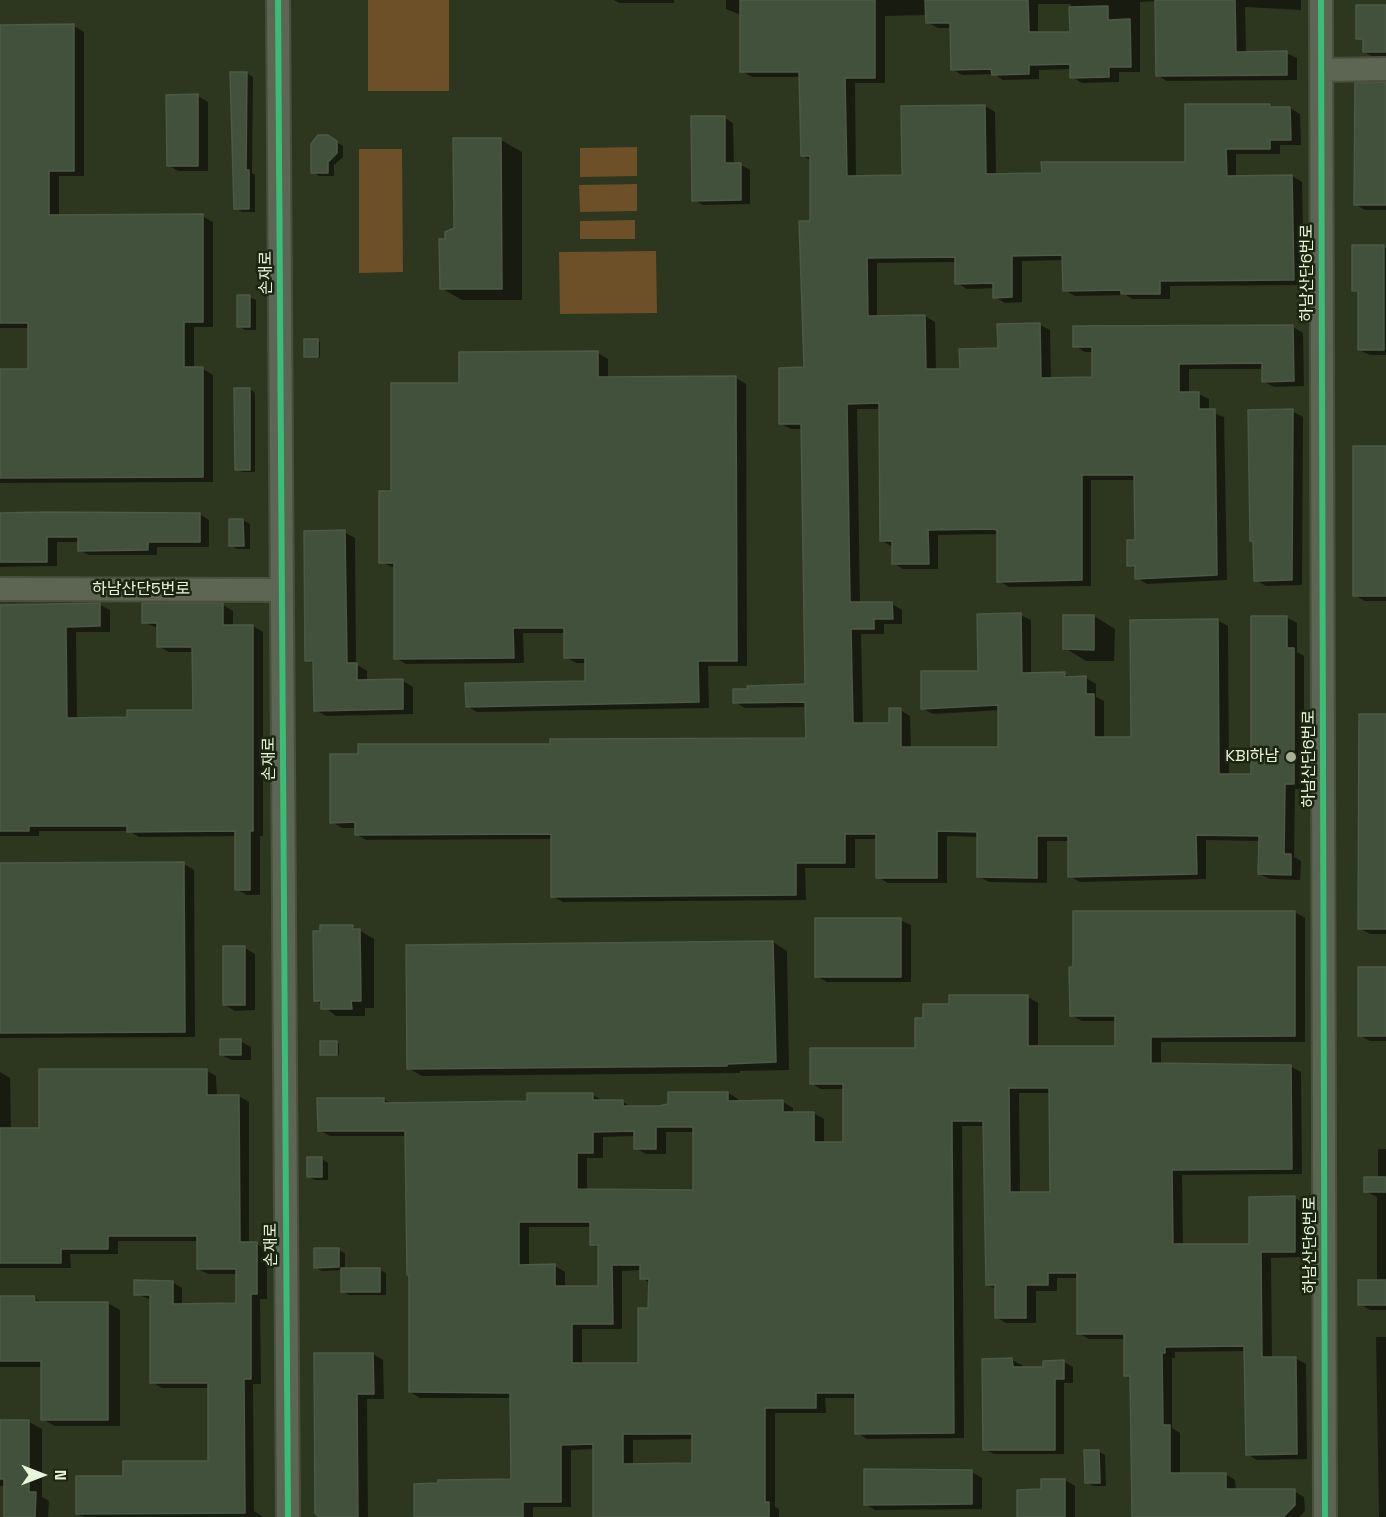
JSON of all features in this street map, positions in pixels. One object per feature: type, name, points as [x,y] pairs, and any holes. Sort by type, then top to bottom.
[{"type":"street","name":"손재로","points":[[278,0],[288,1517]]},
{"type":"street","name":"하남산단6번로","points":[[1321,0],[1325,1517]]},
{"type":"street","points":[[1322,70],[1386,69]]},
{"type":"street","name":"하남산단5번로","points":[[0,589],[282,590]]},
{"type":"shaded area","points":[[368,0],[449,0],[449,91],[368,91]]},
{"type":"shaded area","points":[[637,147],[637,176],[580,177],[580,148]]},
{"type":"shaded area","points":[[359,149],[402,149],[403,272],[359,273]]},
{"type":"shaded area","points":[[637,184],[637,211],[580,212],[579,185]]},
{"type":"shaded area","points":[[635,220],[635,239],[580,239],[580,221]]},
{"type":"shaded area","points":[[656,251],[657,313],[560,314],[559,252]]},
{"type":"building","points":[[740,0],[875,0],[875,78],[845,78],[847,176],[902,175],[901,106],[985,105],[986,174],[1042,173],[1041,162],[1185,162],[1185,104],[1270,104],[1270,107],[1290,107],[1291,140],[1270,140],[1270,149],[1226,149],[1227,176],[1292,175],[1294,280],[1160,281],[1160,294],[1121,294],[1121,290],[1063,291],[1062,255],[1012,256],[1012,297],[993,298],[993,283],[955,284],[955,257],[867,258],[868,316],[925,315],[926,369],[960,369],[959,349],[998,348],[997,324],[1040,323],[1041,378],[1092,377],[1092,347],[1073,347],[1073,326],[1293,325],[1294,381],[1262,382],[1262,363],[1179,364],[1179,392],[1199,392],[1199,409],[1215,409],[1217,575],[1135,579],[1135,566],[1127,566],[1127,540],[1135,540],[1134,475],[1082,475],[1082,580],[997,582],[997,530],[992,529],[928,530],[929,564],[892,564],[892,541],[880,541],[879,403],[847,404],[850,602],[892,602],[893,619],[874,619],[874,629],[851,629],[853,723],[889,723],[889,708],[901,708],[901,747],[998,747],[998,705],[921,709],[921,671],[978,671],[977,614],[1021,613],[1022,673],[1065,672],[1065,677],[1086,676],[1086,694],[1094,694],[1094,737],[1131,737],[1130,620],[1218,619],[1219,774],[1251,774],[1251,616],[1287,616],[1287,648],[1294,648],[1294,784],[1285,784],[1284,854],[1291,854],[1291,875],[1258,874],[1259,836],[1196,835],[1197,874],[1068,877],[1068,836],[1037,836],[1037,878],[977,877],[977,832],[937,831],[937,878],[876,878],[876,834],[845,834],[845,863],[796,863],[796,895],[551,897],[551,834],[355,835],[355,822],[330,823],[330,754],[358,754],[358,744],[550,744],[550,739],[806,738],[805,702],[733,703],[733,689],[748,689],[747,686],[805,684],[801,424],[779,424],[779,368],[804,367],[799,221],[810,221],[810,156],[801,156],[799,72],[740,72]]},
{"type":"building","points":[[925,0],[1028,0],[1029,32],[1070,32],[1069,7],[1108,6],[1108,20],[1130,19],[1131,67],[1109,67],[1109,77],[1070,78],[1070,64],[1029,65],[1029,74],[992,75],[991,69],[951,70],[950,23],[926,23]]},
{"type":"building","points":[[1155,0],[1235,0],[1236,52],[1287,51],[1287,75],[1156,76]]},
{"type":"building","points":[[1356,5],[1386,5],[1386,52],[1363,52],[1363,39],[1356,39]]},
{"type":"building","points":[[74,24],[74,171],[49,171],[49,215],[203,214],[203,322],[184,322],[184,367],[203,367],[203,477],[0,478],[0,369],[28,369],[28,323],[0,323],[0,25]]},
{"type":"building","points":[[230,72],[247,72],[246,170],[249,170],[249,209],[234,209]]},
{"type":"building","points":[[1386,82],[1386,205],[1354,205],[1355,83]]},
{"type":"building","points":[[198,94],[198,166],[167,166],[166,95]]},
{"type":"building","points":[[691,116],[725,116],[725,163],[741,163],[741,200],[692,201]]},
{"type":"building","points":[[318,135],[328,135],[337,141],[337,153],[328,162],[328,173],[311,173],[311,144]]},
{"type":"building","points":[[453,138],[501,138],[502,289],[440,289],[439,239],[445,239],[445,232],[454,228]]},
{"type":"building","points":[[1352,245],[1384,245],[1384,350],[1358,350],[1358,291],[1352,291]]},
{"type":"building","points":[[237,295],[250,295],[250,327],[237,327]]},
{"type":"building","points":[[304,339],[318,339],[318,357],[304,357]]},
{"type":"building","points":[[598,351],[598,377],[736,376],[737,661],[698,661],[699,702],[466,707],[465,683],[585,681],[585,658],[564,658],[564,628],[513,628],[514,658],[394,659],[394,563],[379,563],[379,491],[391,491],[391,383],[459,383],[459,352]]},
{"type":"building","points":[[234,388],[250,388],[250,470],[235,470]]},
{"type":"building","points":[[1293,409],[1292,580],[1254,581],[1253,541],[1250,541],[1248,410]]},
{"type":"building","points":[[1353,446],[1386,446],[1386,596],[1353,596]]},
{"type":"building","points":[[0,513],[200,513],[200,542],[148,542],[148,550],[78,551],[78,537],[47,537],[47,562],[0,562]]},
{"type":"building","points":[[229,519],[243,519],[244,546],[229,546]]},
{"type":"building","points":[[345,530],[347,663],[357,663],[357,680],[403,679],[403,709],[314,711],[313,661],[305,661],[304,531]]},
{"type":"building","points":[[100,603],[100,626],[66,627],[67,718],[127,717],[127,710],[193,710],[192,647],[157,647],[157,623],[142,623],[142,603],[223,603],[223,625],[253,625],[253,831],[250,831],[250,890],[235,890],[235,831],[127,832],[127,826],[29,826],[29,831],[0,831],[0,605]]},
{"type":"building","points":[[1063,615],[1094,615],[1094,650],[1063,649]]},
{"type":"building","points":[[1359,714],[1386,714],[1386,929],[1358,929]]},
{"type":"building","points":[[184,862],[185,1032],[0,1033],[0,863]]},
{"type":"building","points":[[1073,911],[1295,911],[1295,1036],[1151,1037],[1151,1063],[1291,1065],[1292,1169],[1172,1170],[1173,1244],[1249,1244],[1249,1197],[1295,1196],[1295,1252],[1261,1252],[1262,1357],[1296,1357],[1297,1454],[1246,1455],[1244,1346],[1165,1347],[1165,1353],[1162,1353],[1163,1425],[1170,1425],[1170,1473],[1226,1473],[1226,1489],[1295,1489],[1295,1505],[1283,1517],[1132,1517],[1130,1376],[1124,1376],[1124,1334],[1077,1334],[1077,1273],[1048,1273],[1048,1285],[1026,1285],[1026,1318],[995,1318],[995,1285],[986,1285],[983,1121],[952,1121],[954,1433],[855,1434],[855,1393],[816,1393],[816,1408],[765,1408],[765,1502],[769,1502],[769,1517],[593,1517],[593,1444],[561,1445],[561,1502],[523,1502],[523,1517],[414,1517],[414,1484],[438,1483],[438,1480],[511,1479],[510,1393],[409,1392],[405,1131],[318,1131],[317,1098],[384,1098],[384,1103],[527,1101],[527,1093],[593,1093],[593,1100],[623,1100],[623,1106],[659,1106],[668,1104],[668,1092],[728,1092],[728,1101],[783,1100],[783,1112],[814,1112],[814,1142],[843,1142],[843,1084],[810,1084],[810,1048],[915,1048],[915,1018],[923,1018],[923,1004],[949,1004],[949,995],[1028,995],[1028,1046],[1115,1046],[1115,1016],[1070,1016],[1069,967],[1073,967]],"holes":[[[1009,1088],[1049,1088],[1050,1192],[1010,1192]],[[656,1127],[693,1127],[693,1190],[577,1189],[577,1153],[593,1153],[593,1132],[634,1131],[634,1149],[656,1149]],[[519,1222],[590,1222],[590,1245],[598,1245],[598,1286],[555,1286],[555,1264],[519,1265]],[[612,1265],[640,1265],[640,1279],[649,1279],[648,1308],[638,1308],[638,1363],[572,1363],[572,1324],[613,1324]],[[623,1434],[692,1434],[692,1463],[623,1464]]]},
{"type":"building","points":[[815,918],[901,918],[901,977],[815,977]]},
{"type":"building","points":[[320,925],[353,925],[353,929],[360,929],[361,1001],[351,1001],[352,1009],[321,1009],[321,1001],[314,1001],[313,931],[320,931]]},
{"type":"building","points":[[773,941],[776,1062],[727,1064],[727,1066],[407,1069],[406,945]]},
{"type":"building","points":[[223,946],[245,946],[245,1005],[223,1005]]},
{"type":"building","points":[[1358,967],[1386,967],[1386,1036],[1358,1036]]},
{"type":"building","points":[[220,1039],[241,1039],[241,1055],[220,1055]]},
{"type":"building","points":[[320,1041],[337,1041],[337,1055],[320,1055]]},
{"type":"building","points":[[39,1069],[207,1069],[207,1095],[239,1095],[240,1242],[257,1242],[257,1294],[251,1294],[251,1379],[244,1379],[245,1513],[76,1514],[76,1476],[123,1476],[123,1461],[208,1461],[208,1383],[150,1383],[150,1295],[134,1295],[134,1280],[173,1281],[173,1304],[236,1303],[236,1269],[197,1269],[197,1236],[108,1236],[108,1249],[61,1249],[61,1263],[0,1263],[0,1128],[39,1128]]},
{"type":"building","points":[[307,1157],[322,1157],[322,1177],[307,1177]]},
{"type":"building","points":[[1364,1177],[1386,1177],[1386,1192],[1364,1192]]},
{"type":"building","points":[[314,1248],[339,1248],[339,1267],[314,1268]]},
{"type":"building","points":[[341,1268],[380,1268],[380,1292],[341,1292]]},
{"type":"building","points":[[1358,1280],[1386,1280],[1386,1305],[1358,1305]]},
{"type":"building","points":[[0,1296],[34,1296],[35,1302],[108,1302],[108,1420],[41,1420],[41,1361],[0,1361]]},
{"type":"building","points":[[314,1353],[373,1353],[374,1394],[357,1394],[358,1517],[319,1517],[315,1513]]},
{"type":"building","points":[[1012,1358],[1013,1367],[1043,1367],[1043,1361],[1064,1360],[1064,1379],[1055,1379],[1055,1450],[983,1450],[982,1359]]},
{"type":"building","points":[[0,1420],[29,1420],[29,1492],[36,1492],[35,1517],[4,1517],[4,1479],[0,1479]]},
{"type":"building","points":[[1084,1450],[1099,1450],[1100,1483],[1085,1483]]},
{"type":"building","points":[[864,1469],[972,1470],[972,1504],[864,1505]]},
{"type":"building","points":[[1041,1479],[1065,1479],[1065,1517],[1017,1517],[1017,1490],[1041,1489]]},
{"type":"cycle path","points":[[278,0],[288,1517]]},
{"type":"cycle path","points":[[1321,0],[1325,1517]]},
{"type":"place","name":"KBI하남","points":[[1291,757]]}]
